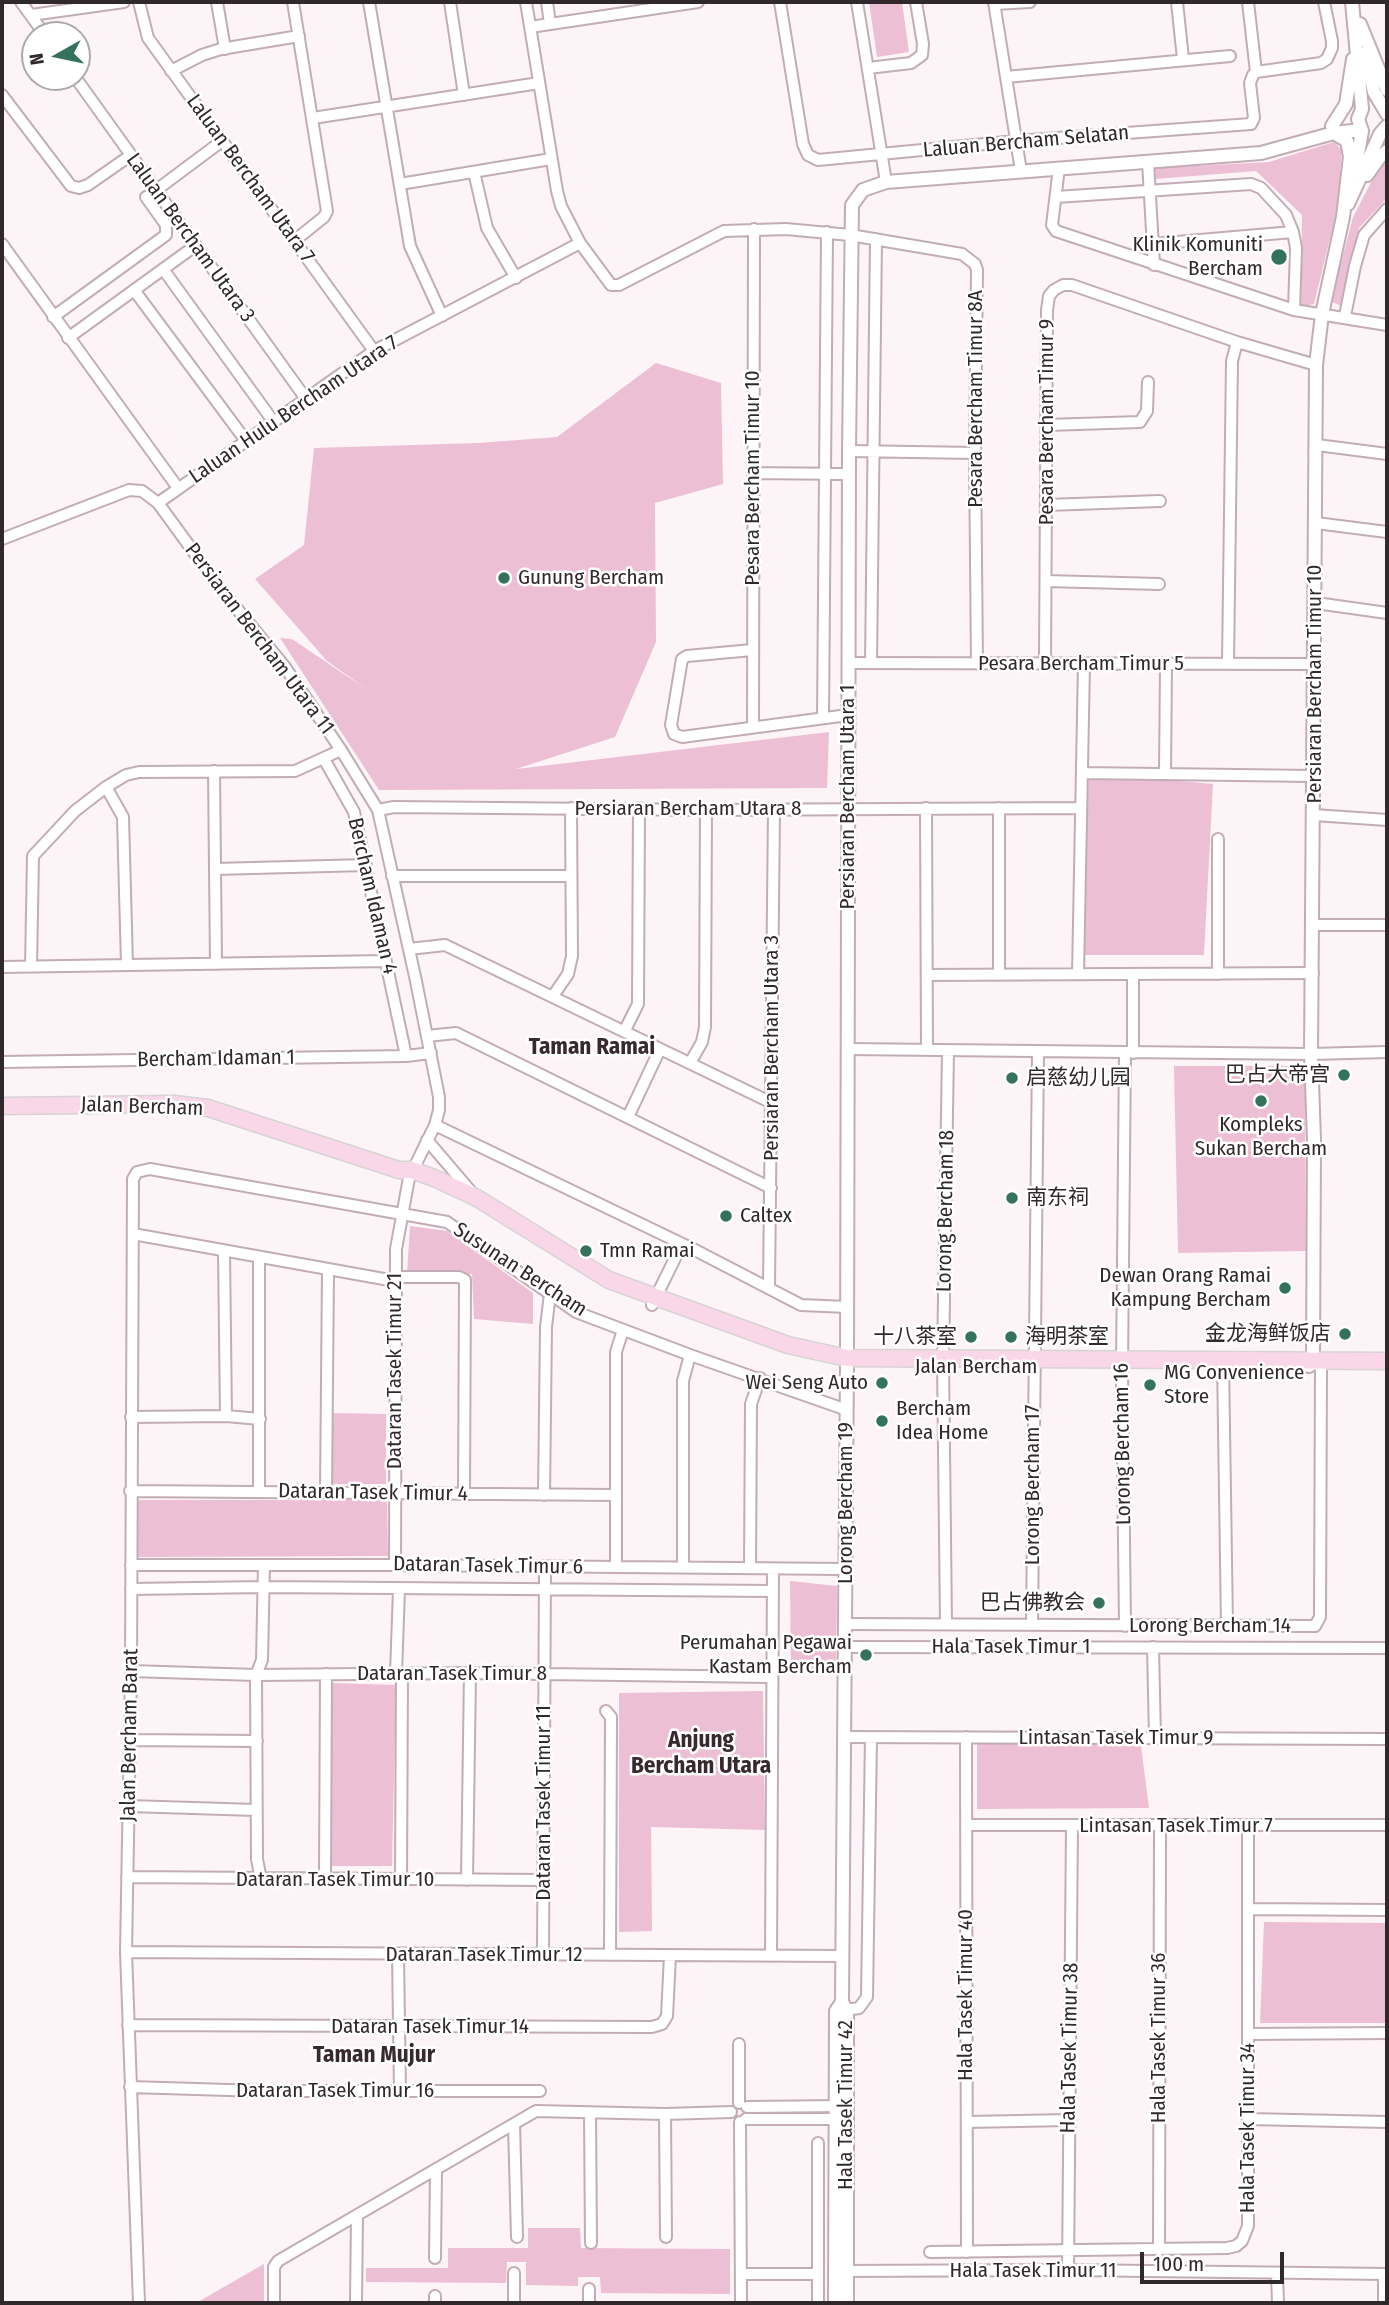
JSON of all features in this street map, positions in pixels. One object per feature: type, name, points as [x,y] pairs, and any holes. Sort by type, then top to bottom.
[{"type":"main road","name":"Jalan Bercham","points":[[2,1106],[174,1104],[208,1108],[477,1198],[600,1275],[653,1302]]},
{"type":"main road","name":"Jalan Bercham","points":[[407,1173],[500,1221],[607,1288],[847,1363],[1318,1364],[1387,1361]]},
{"type":"main road","name":"Jalan Bercham","points":[[1318,1364],[1387,1368]]},
{"type":"street","points":[[21,2],[35,21]]},
{"type":"street","points":[[31,15],[124,2]]},
{"type":"street","name":"Laluan Bercham Utara 7","points":[[139,2],[144,32],[374,351]]},
{"type":"street","points":[[217,2],[225,49]]},
{"type":"street","points":[[293,2],[327,211],[324,217],[295,241]]},
{"type":"street","points":[[369,2],[410,246],[442,316]]},
{"type":"street","points":[[450,2],[464,95]]},
{"type":"street","points":[[526,2],[561,206],[580,243]]},
{"type":"street","points":[[547,2],[550,24]]},
{"type":"street","points":[[530,27],[698,2]]},
{"type":"street","name":"Laluan Bercham Selatan","points":[[780,2],[803,144],[808,155],[818,160],[1016,141],[1248,125],[1254,118],[1251,83],[1252,75],[1256,72]]},
{"type":"street","points":[[857,2],[886,182],[1261,153],[1333,130],[1371,105],[1385,110]]},
{"type":"street","points":[[867,68],[911,63],[922,55],[923,44],[916,2]]},
{"type":"street","points":[[1021,170],[994,3],[1031,2]]},
{"type":"street","points":[[1177,2],[1183,59]]},
{"type":"street","points":[[1248,2],[1256,72],[1321,63],[1327,59],[1332,41],[1324,2]]},
{"type":"street","points":[[1355,2],[1371,82],[1385,110]]},
{"type":"street","points":[[1349,196],[1362,130],[1358,119],[1360,111],[1355,2]]},
{"type":"street","points":[[1360,24],[1387,90]]},
{"type":"street","points":[[171,71],[202,55],[299,36]]},
{"type":"street","points":[[1333,130],[1346,104],[1357,38]]},
{"type":"street","points":[[1006,77],[1230,56]]},
{"type":"street","points":[[313,118],[539,83]]},
{"type":"street","name":"Laluan Bercham Utara 3","points":[[85,91],[131,155],[151,194],[195,246],[306,398]]},
{"type":"street","points":[[2,95],[71,186],[88,186],[131,155]]},
{"type":"street","points":[[1333,130],[1362,130],[1371,135],[1384,131]]},
{"type":"street","points":[[1333,130],[1347,141],[1350,149],[1349,196]]},
{"type":"street","points":[[1349,196],[1384,131]]},
{"type":"street","points":[[53,317],[166,235],[166,225],[151,194],[222,141]]},
{"type":"street","points":[[1349,196],[1387,151]]},
{"type":"street","points":[[400,184],[551,159]]},
{"type":"street","points":[[1147,162],[1154,265]]},
{"type":"street","points":[[1059,168],[1052,225],[1054,230],[1294,310],[1345,316],[1387,325]]},
{"type":"street","points":[[474,172],[487,228],[516,278]]},
{"type":"street","name":"Persiaran Bercham Utara 1","points":[[847,1363],[850,235],[852,205],[856,198],[863,190],[886,182]]},
{"type":"street","points":[[1056,197],[1251,184],[1270,195],[1286,215],[1293,232],[1296,248],[1294,310]]},
{"type":"street","name":"Persiaran Bercham Timur 10","points":[[1311,1054],[1316,365],[1322,314],[1349,196]]},
{"type":"street","points":[[1345,316],[1364,235],[1387,209]]},
{"type":"street","name":"Pesara Bercham Timur 8A","points":[[580,243],[608,283],[617,286],[712,235],[723,231],[754,229],[827,232],[876,239],[962,254],[975,264],[977,664]]},
{"type":"street","name":"Pesara Bercham Timur 10","points":[[753,726],[754,229]]},
{"type":"street","points":[[822,719],[827,232]]},
{"type":"street","points":[[1153,244],[1293,232]]},
{"type":"street","points":[[871,663],[876,239]]},
{"type":"street","name":"Laluan Hulu Bercham Utara 7","points":[[158,503],[374,351],[580,243]]},
{"type":"street","points":[[2,244],[178,488]]},
{"type":"street","points":[[68,338],[195,246]]},
{"type":"street","points":[[163,269],[274,421]]},
{"type":"street","name":"Pesara Bercham Timur 9","points":[[1045,664],[1049,296],[1058,287],[1079,287],[1237,342],[1316,365]]},
{"type":"street","points":[[134,290],[246,441]]},
{"type":"street","points":[[1228,664],[1231,361],[1237,342]]},
{"type":"street","points":[[1048,425],[1140,422],[1147,411],[1148,382]]},
{"type":"street","points":[[1317,445],[1387,454]]},
{"type":"street","points":[[849,451],[975,453]]},
{"type":"street","points":[[753,473],[849,474]]},
{"type":"street","points":[[2,540],[129,490],[142,491],[158,503]]},
{"type":"street","points":[[1047,505],[1160,501]]},
{"type":"street","name":"Persiaran Bercham Utara 11","points":[[158,503],[220,588],[285,667],[341,750],[377,810],[439,1097],[435,1125],[407,1173]]},
{"type":"street","points":[[1316,523],[1387,533]]},
{"type":"street","points":[[1046,581],[1159,584]]},
{"type":"street","points":[[1316,603],[1387,613]]},
{"type":"street","points":[[752,650],[687,656],[682,659],[671,726],[674,734],[682,737],[848,715]]},
{"type":"street","name":"Pesara Bercham Timur 5","points":[[848,663],[1314,664]]},
{"type":"street","points":[[1078,974],[1084,664]]},
{"type":"street","points":[[1165,774],[1166,664]]},
{"type":"street","points":[[31,967],[33,856],[75,811],[106,787],[126,775],[139,772],[295,771],[341,750]]},
{"type":"street","name":"Bercham Idaman 4","points":[[324,758],[354,811],[406,1056]]},
{"type":"street","points":[[214,771],[216,964]]},
{"type":"street","points":[[1082,773],[1313,776]]},
{"type":"street","points":[[106,787],[123,817],[127,965]]},
{"type":"street","name":"Persiaran Bercham Utara 8","points":[[377,810],[394,807],[706,810],[1081,808]]},
{"type":"street","points":[[553,996],[568,974],[572,956],[571,808]]},
{"type":"street","points":[[625,1030],[638,1004],[639,808]]},
{"type":"street","points":[[926,808],[927,1050]]},
{"type":"street","points":[[999,808],[999,975]]},
{"type":"street","points":[[690,1063],[702,1042],[705,1027],[706,810]]},
{"type":"street","name":"Persiaran Bercham Utara 3","points":[[769,1287],[774,810]]},
{"type":"street","points":[[1314,815],[1387,820]]},
{"type":"street","points":[[1217,839],[1218,974]]},
{"type":"street","points":[[215,869],[366,865]]},
{"type":"street","points":[[393,876],[571,876]]},
{"type":"street","points":[[1312,925],[1387,925]]},
{"type":"street","points":[[408,949],[445,945],[772,1103]]},
{"type":"street","points":[[2,967],[386,961]]},
{"type":"street","name":"Lorong Bercham 16","points":[[1125,1626],[1122,1364],[1133,974]]},
{"type":"street","points":[[928,975],[1312,974]]},
{"type":"street","points":[[427,1036],[455,1033],[771,1188]]},
{"type":"street","points":[[628,1117],[660,1049]]},
{"type":"street","points":[[848,1049],[1129,1053],[1387,1052]]},
{"type":"street","name":"Lorong Bercham 18","points":[[946,1624],[944,1363],[948,1051]]},
{"type":"street","name":"Lorong Bercham 17","points":[[1032,1625],[1038,1052]]},
{"type":"street","name":"Bercham Idaman 1","points":[[2,1062],[406,1056],[431,1053]]},
{"type":"street","name":"Lorong Bercham 14","points":[[845,1624],[1315,1626],[1320,1621],[1311,1054]]},
{"type":"street","points":[[435,1125],[682,1244],[801,1305],[847,1307]]},
{"type":"street","points":[[428,1140],[477,1198]]},
{"type":"street","name":"Susunan Bercham","points":[[140,1170],[150,1169],[447,1222],[576,1312],[847,1410]]},
{"type":"street","name":"Jalan Bercham Barat","points":[[139,2303],[126,1952],[131,1671],[133,1234],[134,1180],[140,1170]]},
{"type":"street","name":"Dataran Tasek Timur 21","points":[[395,1565],[396,1249],[407,1173]]},
{"type":"street","points":[[133,1234],[328,1271],[396,1279],[459,1277],[466,1280],[464,1494]]},
{"type":"street","points":[[653,1302],[682,1244]]},
{"type":"street","points":[[224,1252],[226,1416]]},
{"type":"street","points":[[259,1258],[259,1491]]},
{"type":"street","points":[[326,1492],[328,1271]]},
{"type":"street","points":[[544,1495],[546,1326],[550,1294]]},
{"type":"street","points":[[616,1567],[616,1352],[623,1330]]},
{"type":"street","points":[[682,1567],[683,1381],[690,1355]]},
{"type":"street","name":"Lorong Bercham 19","points":[[844,1737],[847,1363]]},
{"type":"street","points":[[1223,1364],[1227,1626]]},
{"type":"street","points":[[750,1568],[751,1404],[760,1378]]},
{"type":"street","points":[[131,1417],[226,1416],[260,1419]]},
{"type":"street","name":"Dataran Tasek Timur 4","points":[[130,1491],[615,1495]]},
{"type":"street","name":"Dataran Tasek Timur 6","points":[[131,1565],[845,1569]]},
{"type":"street","points":[[261,1880],[257,1859],[256,1810],[257,1675],[262,1660],[264,1565]]},
{"type":"street","name":"Dataran Tasek Timur 11","points":[[543,1954],[545,1568]]},
{"type":"street","points":[[772,1956],[773,1569]]},
{"type":"street","name":"Dataran Tasek Timur 6","points":[[131,1589],[264,1587],[772,1591]]},
{"type":"street","points":[[399,1589],[401,1880]]},
{"type":"street","name":"Hala Tasek Timur 1","points":[[845,1647],[1387,1648]]},
{"type":"street","points":[[1153,1647],[1155,1738]]},
{"type":"street","name":"Dataran Tasek Timur 8","points":[[131,1671],[257,1675],[544,1674],[772,1677]]},
{"type":"street","points":[[325,1878],[327,1674]]},
{"type":"street","points":[[467,1880],[470,1674]]},
{"type":"street","points":[[606,1711],[611,1717],[610,1955]]},
{"type":"street","name":"Lintasan Tasek Timur 9","points":[[844,1737],[1387,1739]]},
{"type":"street","name":"Hala Tasek Timur 42","points":[[844,1737],[841,2271],[846,2303]]},
{"type":"street","points":[[842,2008],[859,2008],[867,1997],[871,1737]]},
{"type":"street","name":"Hala Tasek Timur 40","points":[[965,1737],[967,2252]]},
{"type":"street","points":[[130,1740],[257,1741]]},
{"type":"street","points":[[129,1806],[256,1810]]},
{"type":"street","name":"Lintasan Tasek Timur 7","points":[[966,1825],[1387,1825]]},
{"type":"street","name":"Hala Tasek Timur 38","points":[[1068,2270],[1072,1826]]},
{"type":"street","name":"Hala Tasek Timur 36","points":[[1159,2249],[1160,1826]]},
{"type":"street","name":"Hala Tasek Timur 34","points":[[930,2252],[1227,2248],[1242,2241],[1248,2226],[1248,1826]]},
{"type":"street","name":"Dataran Tasek Timur 10","points":[[127,1877],[544,1881]]},
{"type":"street","points":[[1248,1909],[1387,1910]]},
{"type":"street","name":"Dataran Tasek Timur 12","points":[[126,1952],[842,1956]]},
{"type":"street","points":[[398,1955],[400,2092]]},
{"type":"street","name":"Dataran Tasek Timur 14","points":[[128,2025],[652,2027],[662,2024],[668,2012],[670,1956]]},
{"type":"street","points":[[1248,2034],[1387,2033]]},
{"type":"street","points":[[739,2044],[743,2105],[749,2113],[743,2121],[741,2303]]},
{"type":"street","name":"Dataran Tasek Timur 16","points":[[130,2087],[261,2091],[540,2091]]},
{"type":"street","points":[[743,2105],[841,2113],[743,2121],[734,2120],[731,2112],[733,2106],[743,2105]]},
{"type":"street","points":[[274,2303],[275,2265],[536,2111],[665,2114],[731,2112]]},
{"type":"street","points":[[590,2113],[591,2243]]},
{"type":"street","points":[[665,2114],[666,2237]]},
{"type":"street","points":[[1248,2119],[1387,2122]]},
{"type":"street","points":[[967,2122],[1069,2120]]},
{"type":"street","points":[[514,2124],[517,2237]]},
{"type":"street","points":[[818,2143],[818,2303]]},
{"type":"street","points":[[435,2258],[436,2169]]},
{"type":"street","points":[[356,2303],[357,2215]]},
{"type":"street","name":"Hala Tasek Timur 11","points":[[841,2271],[1068,2270],[1386,2274]]},
{"type":"street","name":"Hala Tasek Timur 42","points":[[835,2303],[841,2271]]},
{"type":"street","points":[[514,2273],[514,2303]]},
{"type":"street","points":[[741,2274],[818,2274]]},
{"type":"street","points":[[1277,2274],[1278,2303]]},
{"type":"street","points":[[1384,2303],[1386,2274]]},
{"type":"street","points":[[589,2289],[589,2303]]},
{"type":"shaded area","points":[[869,2],[902,2],[909,52],[877,57]]},
{"type":"shaded area","points":[[1334,142],[1342,150],[1337,210],[1314,304],[1301,307],[1302,215],[1256,171],[1156,179],[1155,168],[1269,162]]},
{"type":"shaded area","points":[[1387,160],[1387,198],[1359,228],[1341,306],[1331,301],[1353,217],[1381,163]]},
{"type":"shaded area","name":"Gunung Bercham","points":[[656,363],[721,383],[723,484],[655,503],[656,642],[615,737],[516,769],[829,732],[827,788],[379,790],[280,638],[292,639],[369,691],[327,661],[255,579],[304,545],[314,448],[479,443],[557,437]]},
{"type":"shaded area","points":[[1089,773],[1213,784],[1204,955],[1082,955]]},
{"type":"shaded area","points":[[1174,1066],[1305,1066],[1306,1251],[1178,1253]]},
{"type":"shaded area","points":[[410,1226],[447,1231],[533,1293],[533,1324],[474,1319],[472,1274],[407,1274]]},
{"type":"shaded area","points":[[332,1413],[386,1414],[386,1484],[332,1484]]},
{"type":"shaded area","points":[[136,1500],[387,1500],[388,1556],[137,1557]]},
{"type":"shaded area","points":[[790,1581],[837,1586],[836,1670],[791,1667]]},
{"type":"shaded area","points":[[332,1683],[396,1685],[392,1866],[332,1866]]},
{"type":"shaded area","points":[[763,1691],[765,1830],[651,1827],[652,1931],[619,1932],[619,1693]]},
{"type":"shaded area","points":[[977,1743],[1141,1746],[1149,1808],[977,1809]]},
{"type":"shaded area","points":[[1264,1922],[1387,1923],[1387,2023],[1260,2023]]},
{"type":"shaded area","points":[[528,2228],[580,2228],[581,2248],[730,2249],[730,2294],[601,2293],[600,2277],[578,2277],[578,2286],[526,2285],[526,2262],[507,2262],[506,2283],[366,2282],[366,2268],[448,2268],[448,2248],[528,2248]]},
{"type":"shaded area","points":[[264,2264],[264,2303],[196,2303]]},
{"type":"place","name":"Klinik Komuniti Bercham","points":[[1279,257]]},
{"type":"place","name":"Gunung Bercham","points":[[504,578]]},
{"type":"place","name":"巴占大帝宫","points":[[1344,1075]]},
{"type":"place","name":"启慈幼儿园","points":[[1012,1078]]},
{"type":"place","name":"Kompleks Sukan Bercham","points":[[1261,1101]]},
{"type":"place","name":"南东祠","points":[[1012,1198]]},
{"type":"place","name":"Caltex","points":[[726,1216]]},
{"type":"place","name":"Tmn Ramai","points":[[586,1251]]},
{"type":"place","name":"Dewan Orang Ramai Kampung Bercham","points":[[1285,1288]]},
{"type":"place","name":"金龙海鲜饭店","points":[[1345,1334]]},
{"type":"place","name":"十八茶室","points":[[971,1337]]},
{"type":"place","name":"海明茶室","points":[[1011,1337]]},
{"type":"place","name":"Wei Seng Auto","points":[[882,1383]]},
{"type":"place","name":"MG Convenience Store","points":[[1150,1385]]},
{"type":"place","name":"Bercham Idea Home","points":[[882,1421]]},
{"type":"place","name":"巴占佛教会","points":[[1099,1603]]},
{"type":"place","name":"Perumahan Pegawai Kastam Bercham","points":[[866,1655]]},
{"type":"district","name":"Taman Ramai","points":[[592,1048]]},
{"type":"district","name":"Anjung Bercham Utara","points":[[701,1754]]},
{"type":"district","name":"Taman Mujur","points":[[374,2056]]}]
